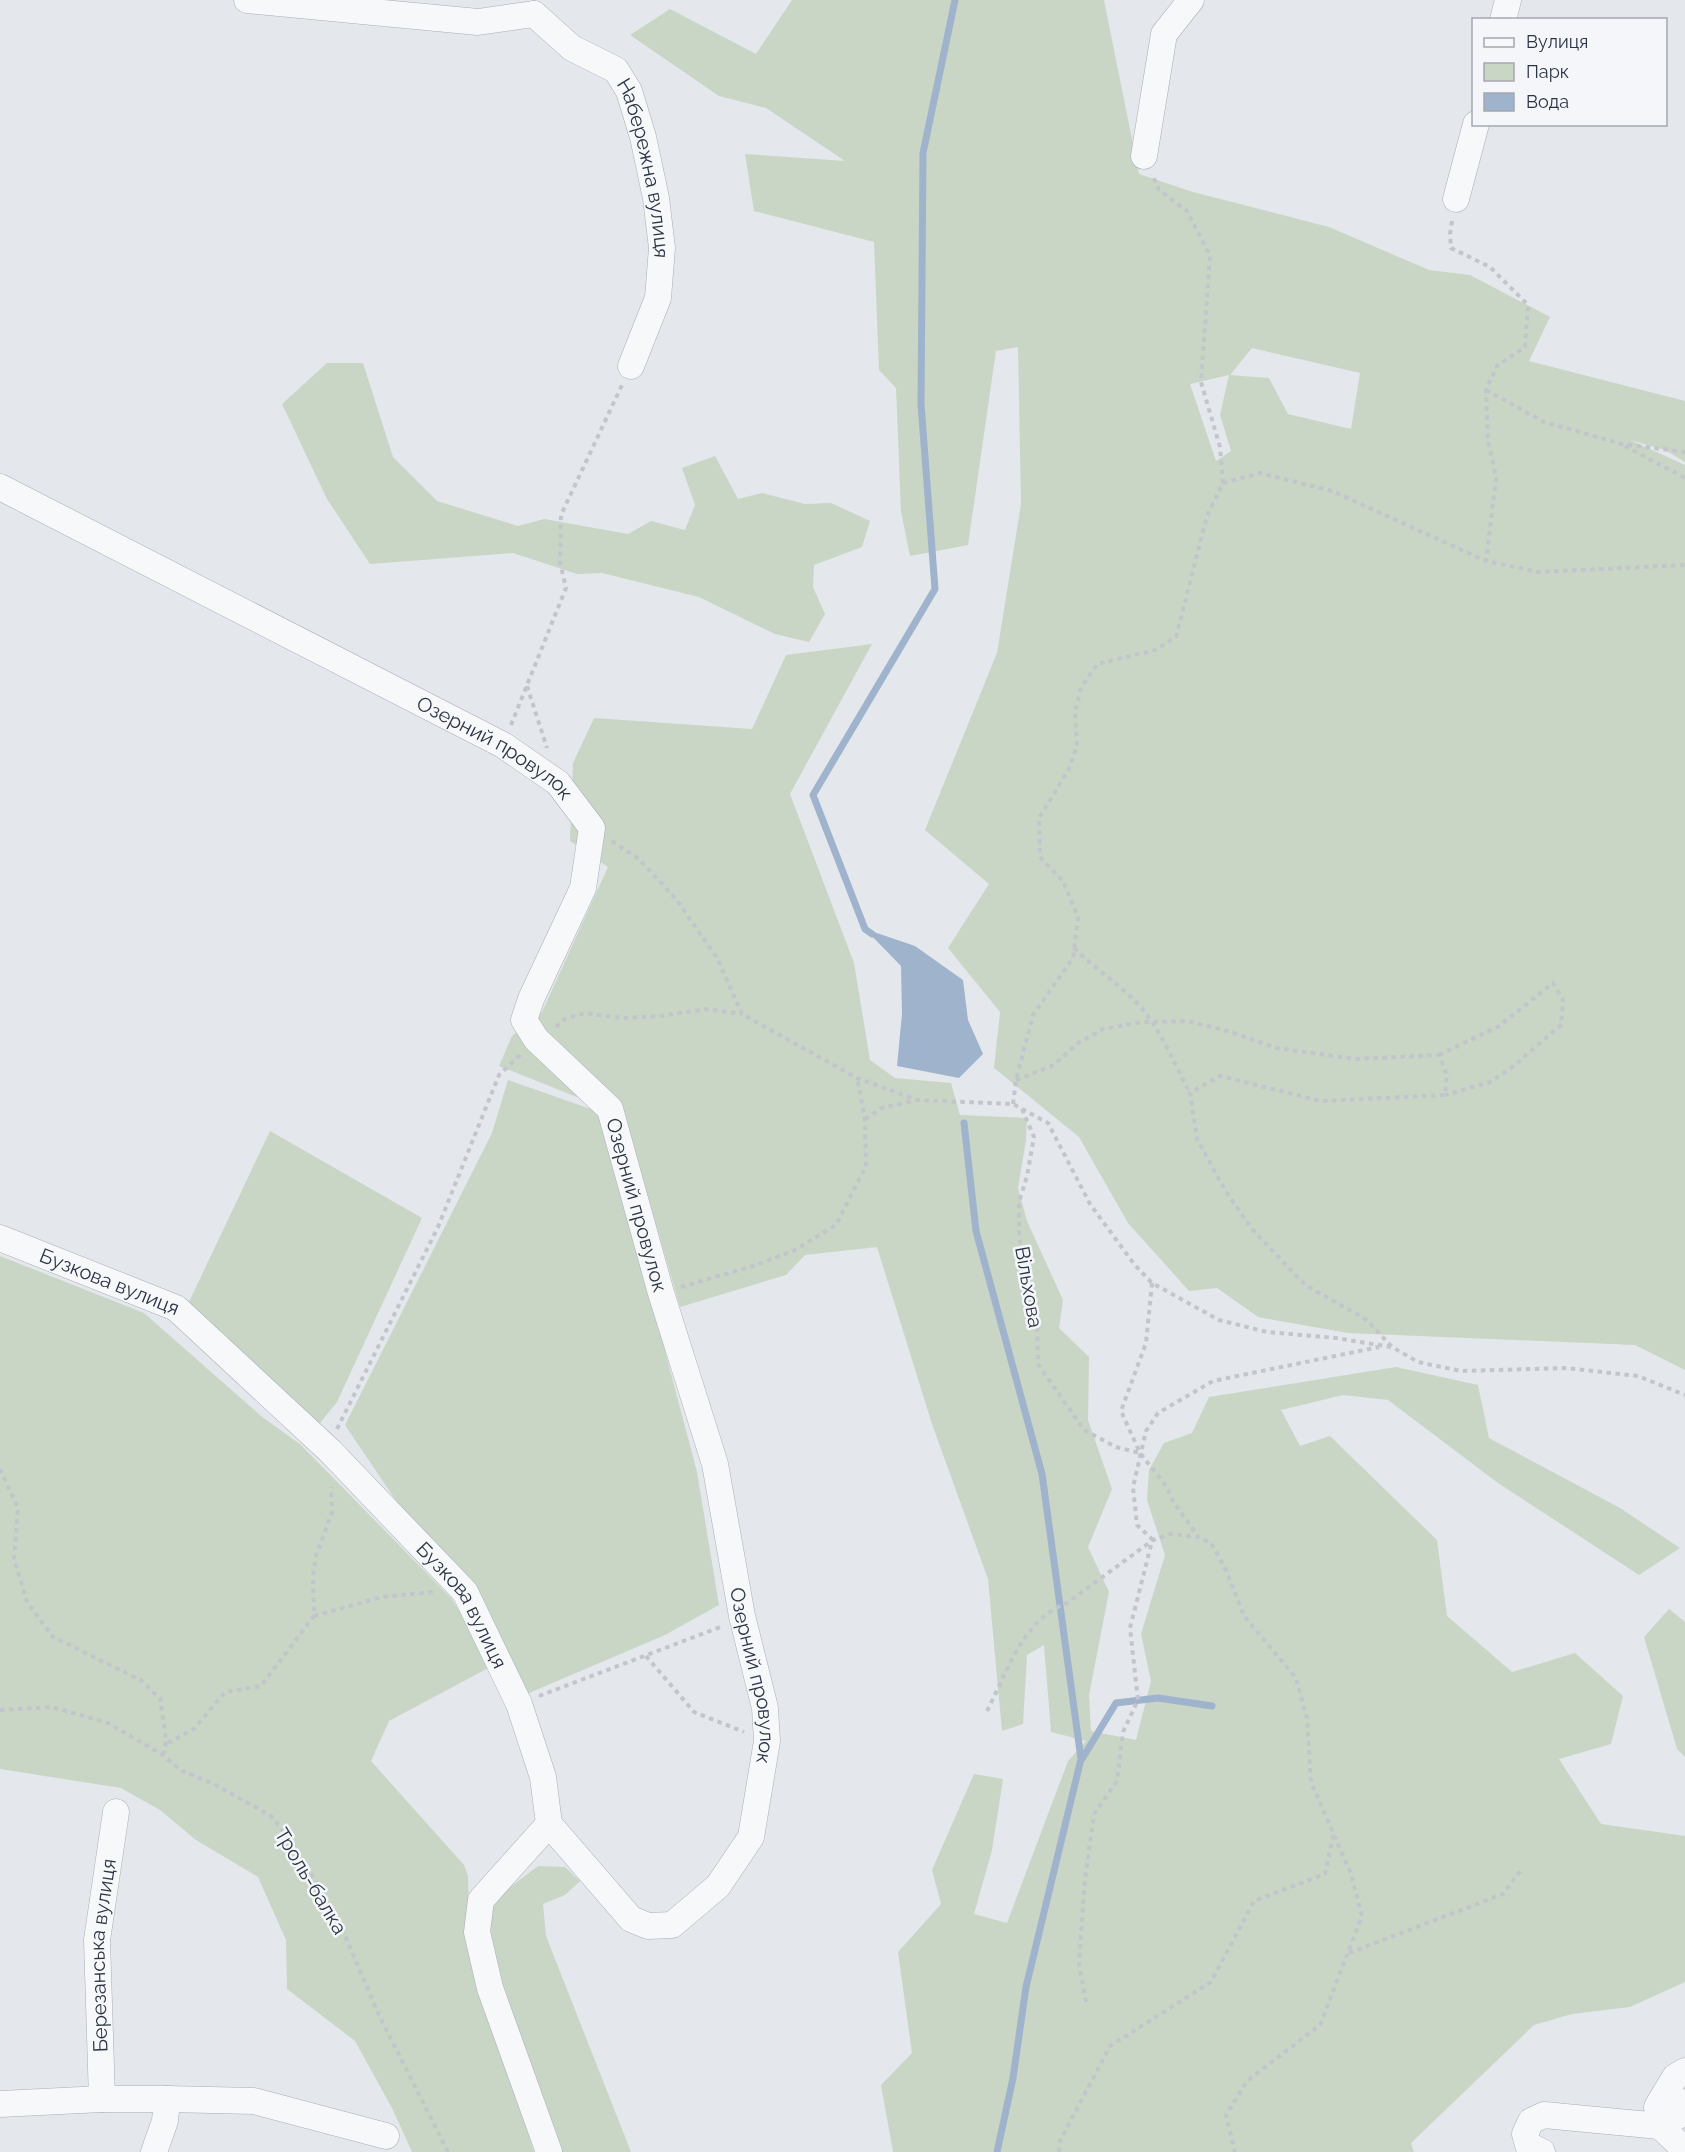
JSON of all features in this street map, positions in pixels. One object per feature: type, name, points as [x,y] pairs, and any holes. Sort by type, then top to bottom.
[{"type":"street","points":[[247,0],[478,22],[535,7]]},
{"type":"street","points":[[1144,156],[1164,34],[1191,0]]},
{"type":"street","points":[[1504,18],[1508,0]]},
{"type":"street","name":"Набережна вулиця","points":[[535,7],[572,48],[616,70],[629,91],[643,137],[656,198],[662,248],[658,298],[631,366]]},
{"type":"street","points":[[1456,200],[1475,126]]},
{"type":"street","name":"Озерний провулок","points":[[0,487],[503,745],[558,783],[592,828],[583,888],[531,999],[524,1020],[536,1040],[609,1109],[661,1293],[715,1464],[742,1617],[765,1708],[767,1741],[751,1837],[718,1886],[672,1925],[648,1926],[631,1918],[549,1824]]},
{"type":"street","name":"Бузкова вулиця","points":[[0,1238],[176,1308],[330,1451],[465,1592],[519,1704],[543,1777],[549,1824]]},
{"type":"street","name":"Березанська вулиця","points":[[102,2099],[97,1940],[116,1812]]},
{"type":"street","points":[[549,1824],[481,1900],[477,1932],[490,1988],[549,2152]]},
{"type":"street","points":[[1685,2071],[1675,2077],[1657,2108],[1660,2126],[1685,2151]]},
{"type":"street","points":[[0,2104],[102,2099],[254,2101],[386,2136]]},
{"type":"street","points":[[154,2152],[165,2121],[166,2099]]},
{"type":"street","points":[[1542,2152],[1528,2145],[1525,2134],[1531,2121],[1544,2115],[1660,2126],[1678,2116],[1685,2102]]},
{"type":"path","points":[[1013,1104],[1016,1080],[1033,1015],[1073,958],[1078,917],[1063,881],[1040,857],[1039,818],[1069,769],[1077,746],[1075,712],[1082,688],[1098,664],[1155,650],[1176,637],[1207,516],[1223,483],[1220,447],[1201,382],[1210,256],[1187,210],[1159,190],[1144,156]]},
{"type":"path","points":[[1456,200],[1450,234],[1451,248],[1490,267],[1528,305],[1525,347],[1497,366],[1486,390],[1488,440],[1496,478],[1486,561]]},
{"type":"path","points":[[503,745],[566,588],[560,562],[561,515],[631,366]]},
{"type":"path","points":[[1486,390],[1544,422],[1622,444],[1685,452]]},
{"type":"path","points":[[1622,444],[1685,478]]},
{"type":"path","points":[[1223,483],[1260,473],[1332,491],[1486,561],[1538,572],[1685,565]]},
{"type":"path","points":[[527,686],[558,783]]},
{"type":"path","points":[[592,828],[639,859],[676,898],[717,958],[742,1014]]},
{"type":"path","points":[[1074,948],[1094,969],[1135,1001],[1150,1022],[1190,1093],[1197,1139],[1225,1190],[1252,1229],[1305,1285],[1367,1320],[1392,1347],[1418,1362],[1461,1371],[1567,1368],[1638,1376],[1685,1395]]},
{"type":"path","points":[[1016,1080],[1054,1065],[1078,1043],[1103,1029],[1150,1022],[1187,1021],[1231,1032],[1276,1048],[1355,1059],[1439,1055],[1499,1026],[1553,982],[1563,1000],[1561,1025],[1510,1069],[1490,1082],[1445,1095],[1321,1101],[1220,1076],[1190,1093]]},
{"type":"path","points":[[314,1617],[313,1576],[316,1556],[332,1512],[330,1451],[336,1432],[438,1227],[499,1075],[536,1040],[565,1019],[585,1013],[621,1018],[661,1016],[706,1009],[742,1014],[857,1077],[917,1100]]},
{"type":"path","points":[[1439,1055],[1447,1075],[1445,1095]]},
{"type":"path","points":[[661,1293],[756,1265],[795,1250],[836,1225],[866,1166],[865,1119],[857,1077]]},
{"type":"path","points":[[865,1119],[884,1107],[917,1100],[1013,1104],[1048,1123],[1090,1204],[1134,1264],[1152,1283],[1218,1320],[1267,1332],[1336,1338],[1392,1347]]},
{"type":"path","name":"Вільхова","points":[[1022,1109],[1034,1137],[1027,1176],[1019,1202],[1019,1232],[1022,1255],[1037,1314],[1038,1364],[1084,1430],[1116,1447],[1140,1453]]},
{"type":"path","points":[[1152,1283],[1146,1343],[1121,1411],[1140,1453],[1167,1487],[1173,1503],[1198,1537]]},
{"type":"path","points":[[1152,1540],[1137,1525],[1133,1487],[1146,1431],[1158,1413],[1213,1381],[1383,1347]]},
{"type":"path","points":[[0,1469],[18,1508],[14,1559],[27,1602],[53,1637],[142,1681],[160,1700],[162,1724],[168,1743]]},
{"type":"path","points":[[987,1711],[1027,1632],[1051,1608],[1067,1603],[1152,1540],[1171,1534],[1198,1537],[1211,1543],[1226,1570],[1244,1617],[1296,1678],[1307,1718],[1311,1782],[1351,1874],[1362,1916],[1320,2025],[1247,2081],[1226,2115],[1235,2152]]},
{"type":"path","points":[[1086,2002],[1079,1963],[1085,1879],[1094,1814],[1117,1781],[1123,1732],[1138,1700],[1130,1628],[1152,1540]]},
{"type":"path","points":[[163,1755],[168,1743],[194,1729],[225,1692],[261,1686],[314,1617],[333,1609],[382,1597],[465,1592]]},
{"type":"path","points":[[519,1704],[707,1635],[742,1617]]},
{"type":"path","points":[[646,1656],[694,1712],[767,1741]]},
{"type":"path","name":"Троль-балка","points":[[0,1710],[52,1707],[108,1723],[163,1755],[180,1770],[214,1784],[271,1816],[295,1847],[338,1919],[378,2013],[448,2152]]},
{"type":"path","points":[[1059,2152],[1060,2141],[1110,2046],[1211,1982],[1254,1901],[1325,1874],[1334,1831]]},
{"type":"path","points":[[1348,1954],[1503,1894],[1521,1870]]},
{"type":"green space","points":[[792,0],[1104,0],[1139,174],[1193,192],[1329,227],[1429,270],[1470,275],[1550,317],[1529,361],[1685,401],[1685,462],[1665,450],[1630,440],[1685,465],[1685,1370],[1635,1345],[1348,1333],[1258,1317],[1217,1288],[1189,1291],[1128,1223],[1079,1137],[994,1068],[1000,1012],[948,948],[989,884],[925,830],[997,653],[1021,504],[1018,347],[996,351],[968,545],[910,556],[901,511],[896,388],[879,370],[874,242],[754,211],[745,154],[845,161],[766,108],[719,96],[630,35],[670,9],[756,54]],"holes":[[[1252,348],[1360,373],[1351,429],[1288,414],[1269,378],[1230,375]],[[1229,375],[1220,415],[1231,451],[1216,461],[1190,384]]]},
{"type":"green space","points":[[327,363],[363,363],[393,457],[437,501],[518,526],[544,519],[628,534],[651,521],[685,530],[695,505],[682,468],[715,456],[738,499],[762,493],[805,504],[831,503],[870,521],[862,547],[814,565],[813,587],[825,614],[809,642],[775,634],[699,597],[602,573],[577,574],[513,553],[370,564],[327,499],[282,404]]},
{"type":"green space","points":[[872,644],[790,794],[854,963],[870,1060],[895,1078],[951,1083],[960,1115],[1027,1118],[1026,1140],[1018,1188],[1027,1221],[1063,1300],[1059,1328],[1089,1357],[1088,1420],[1112,1489],[1088,1547],[1109,1592],[1089,1695],[1091,1731],[1136,1740],[1151,1681],[1141,1634],[1165,1555],[1147,1500],[1149,1470],[1164,1443],[1192,1433],[1209,1397],[1396,1367],[1478,1385],[1489,1438],[1620,1508],[1680,1548],[1639,1575],[1498,1483],[1388,1400],[1343,1395],[1281,1410],[1300,1446],[1330,1436],[1437,1540],[1447,1616],[1512,1672],[1575,1653],[1623,1696],[1611,1744],[1559,1759],[1601,1824],[1685,1836],[1685,1982],[1630,2007],[1572,2014],[1534,2025],[1411,2143],[1414,2152],[893,2152],[881,2085],[912,2053],[898,1952],[941,1904],[932,1870],[974,1774],[1003,1779],[992,1850],[974,1914],[1007,1923],[1068,1761],[1086,1741],[1051,1732],[1044,1645],[1027,1655],[1023,1724],[1002,1731],[988,1579],[932,1424],[877,1247],[805,1255],[786,1275],[680,1307],[623,1110],[597,1105],[499,1066],[512,1036],[542,1012],[608,867],[570,841],[573,763],[594,718],[752,729],[786,655]]},
{"type":"green space","points":[[508,1080],[602,1113],[697,1472],[719,1605],[665,1635],[522,1696],[472,1580],[405,1514],[345,1425],[492,1133]]},
{"type":"green space","points":[[270,1131],[422,1218],[337,1402],[316,1428],[188,1304]]},
{"type":"green space","points":[[0,1256],[144,1313],[261,1416],[301,1445],[452,1599],[492,1666],[389,1721],[371,1761],[464,1865],[468,1876],[470,1951],[534,2152],[412,2152],[392,2108],[355,2041],[287,1989],[286,1940],[258,1877],[196,1840],[160,1810],[121,1788],[0,1769]]},
{"type":"green space","points":[[1669,1609],[1685,1622],[1685,1757],[1677,1749],[1644,1637]]},
{"type":"green space","points":[[538,1866],[565,1867],[580,1881],[565,1895],[543,1904],[546,1936],[631,2152],[558,2152],[513,2029],[492,1958],[487,1930],[488,1912],[503,1893]]},
{"type":"water","points":[[865,929],[915,946],[963,980],[968,1020],[983,1054],[959,1078],[897,1066],[902,1014],[901,966]]},
{"type":"waterway","points":[[872,934],[865,929],[813,795],[935,589],[921,404],[923,153],[955,0]]},
{"type":"waterway","points":[[964,1123],[976,1231],[1042,1474],[1081,1759],[1026,1987],[1013,2078],[997,2152]]},
{"type":"waterway","points":[[1082,1759],[1116,1703],[1158,1698],[1212,1706]]}]
